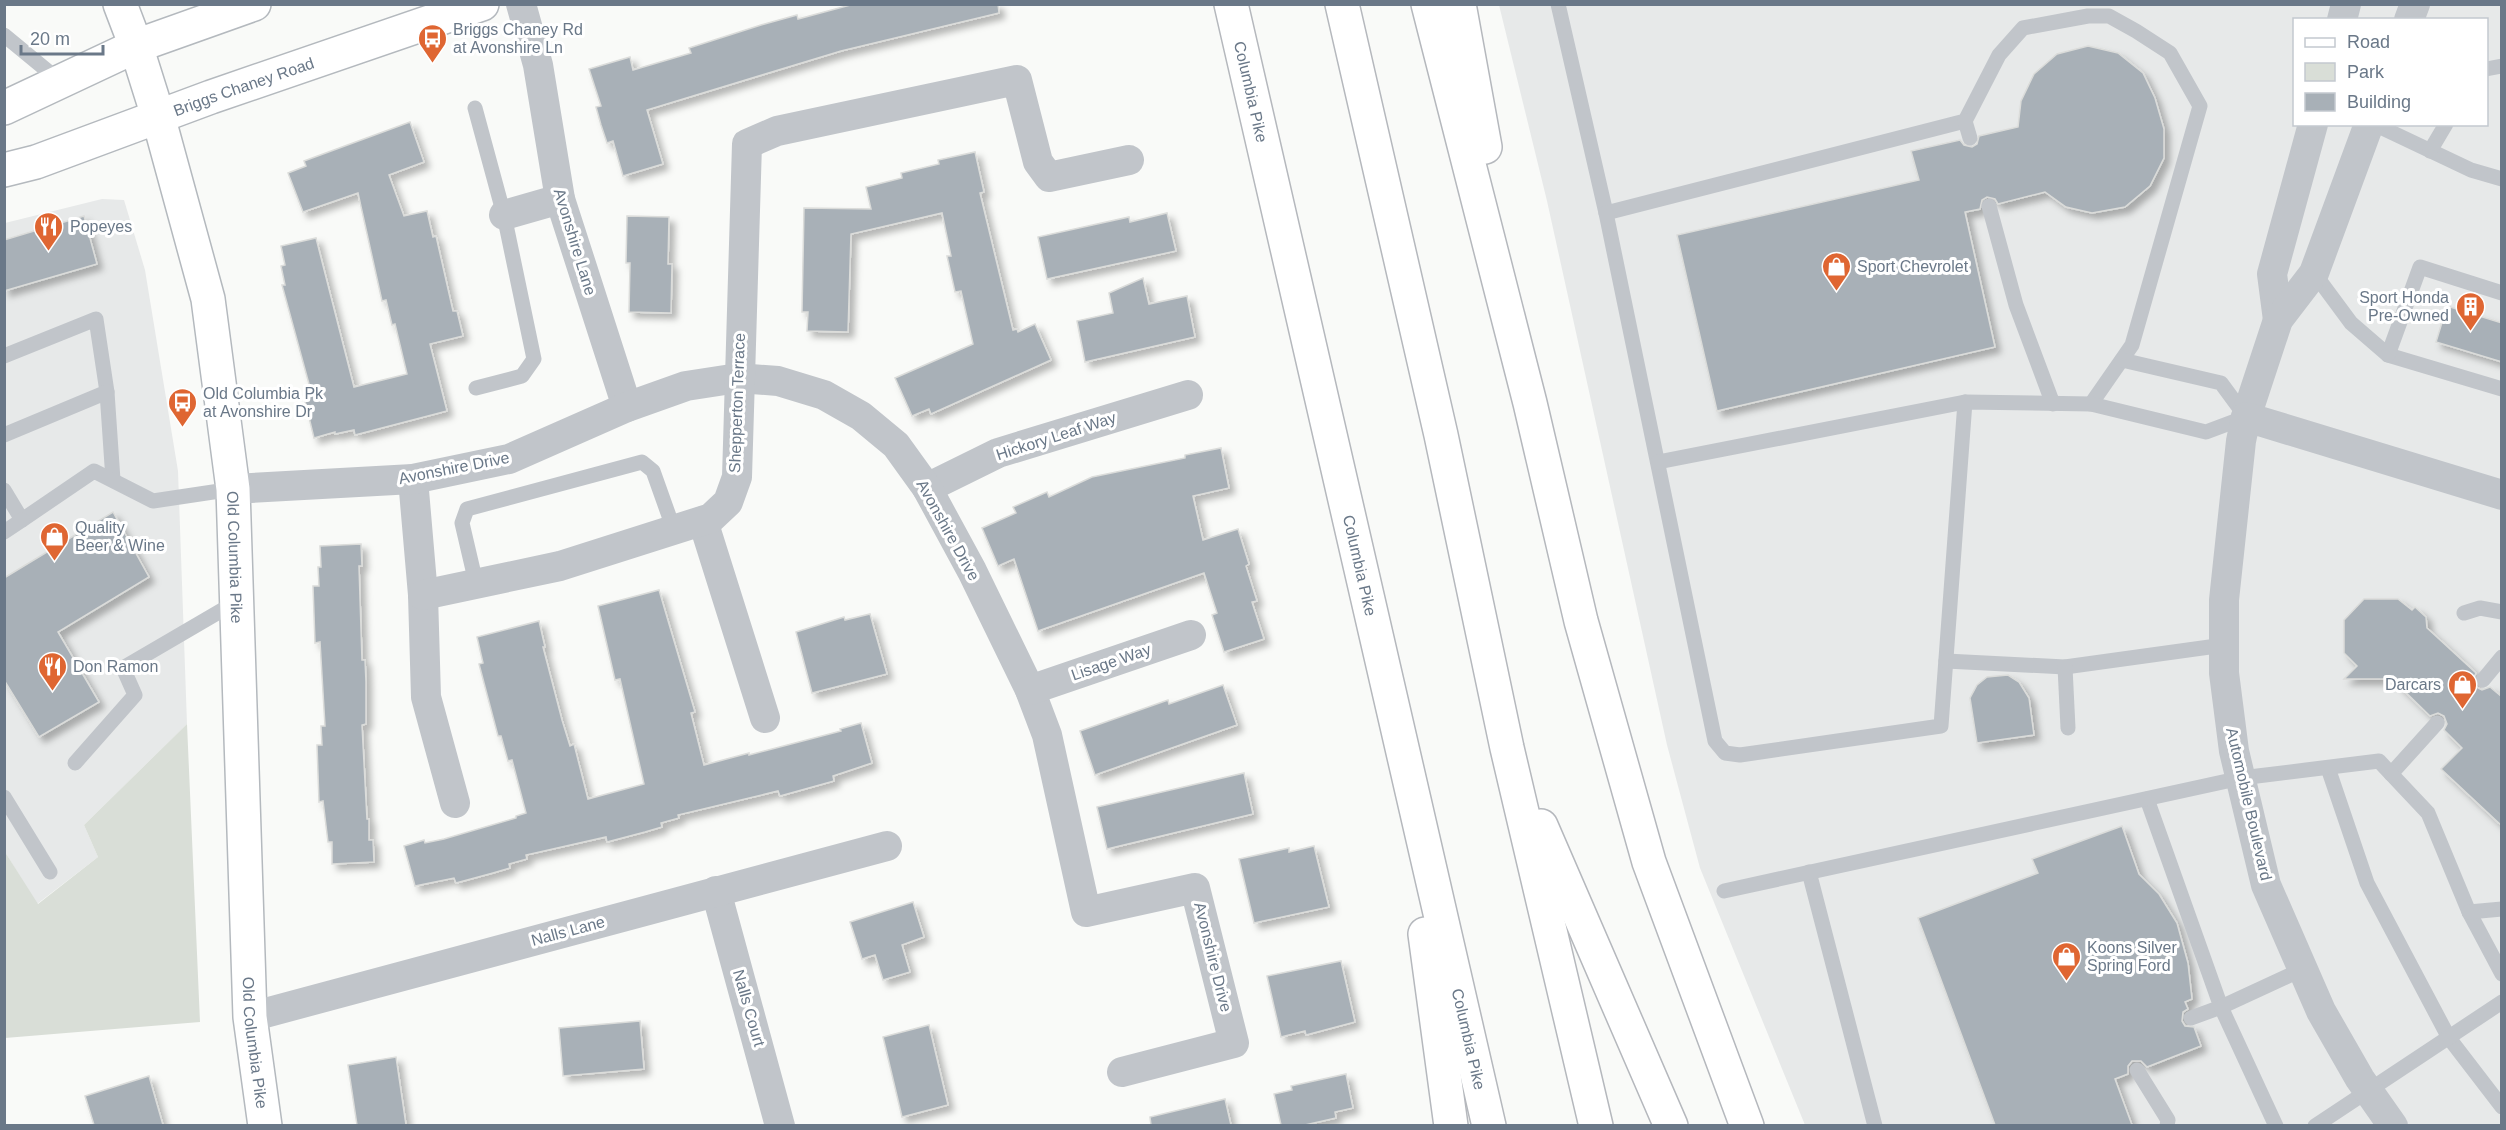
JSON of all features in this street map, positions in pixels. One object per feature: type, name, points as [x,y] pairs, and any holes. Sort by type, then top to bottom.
[{"type":"main road","name":"Old Columbia Pike","points":[[120,4],[158,116],[208,299],[233,489],[250,1017],[265,1125]]},
{"type":"main road","points":[[4,108],[136,46],[254,4]]},
{"type":"main road","name":"Briggs Chaney Road","points":[[4,170],[36,162],[158,116],[482,4]]},
{"type":"main road","name":"Columbia Pike","points":[[1231,4],[1489,1125]]},
{"type":"main road","points":[[1342,4],[1441,435],[1507,748],[1596,1125]]},
{"type":"main road","points":[[1428,4],[1530,403],[1581,621],[1648,862],[1747,1125]]},
{"type":"main road","points":[[1460,4],[1530,403]]},
{"type":"main road","points":[[1396,724],[1451,1125]]},
{"type":"main road","points":[[1507,748],[1671,1125]]},
{"type":"street","name":"Avonshire Lane","points":[[520,4],[538,65],[560,199],[627,407]]},
{"type":"street","name":"Shepperton Terrace","points":[[423,595],[560,566],[711,518],[728,502],[737,477],[738,378],[747,144],[777,131],[1017,80],[1038,162],[1048,177],[1129,160]]},
{"type":"street","name":"Automobile Boulevard","points":[[2278,320],[2272,274],[2312,126]]},
{"type":"street","name":"Automobile Boulevard","points":[[2370,126],[2314,273],[2278,320],[2246,417],[2241,441],[2224,600],[2224,645],[2234,751],[2266,885],[2321,1011],[2369,1092],[2393,1125]]},
{"type":"street","points":[[504,215],[560,199]]},
{"type":"street","name":"Avonshire Drive","points":[[233,489],[413,479],[509,459],[627,407],[686,386],[738,378],[778,381],[824,395],[861,416],[896,445],[927,488],[972,571],[1030,690],[1047,735],[1086,912],[1196,888],[1234,1043],[1122,1072]]},
{"type":"street","name":"Hickory Leaf Way","points":[[927,488],[998,453],[1188,394]]},
{"type":"street","points":[[2246,417],[2502,495]]},
{"type":"street","points":[[413,479],[423,595],[426,697],[455,803]]},
{"type":"street","points":[[703,521],[765,718]]},
{"type":"street","name":"Lisage Way","points":[[1030,690],[1191,635]]},
{"type":"street","name":"Nalls Lane","points":[[250,1017],[887,846]]},
{"type":"street","name":"Nalls Court","points":[[716,891],[780,1125]]},
{"type":"lane","points":[[1558,4],[1606,213],[1715,741],[1725,753],[1740,755],[1941,726],[1965,402]]},
{"type":"lane","points":[[1970,138],[1965,121],[1999,55],[2023,28],[2088,16],[2109,16],[2170,53],[2200,106],[2132,345],[2091,404]]},
{"type":"lane","points":[[4,35],[61,82]]},
{"type":"lane","points":[[475,108],[504,215],[534,359],[522,376],[476,388]]},
{"type":"lane","points":[[1606,213],[1965,121]]},
{"type":"lane","points":[[2375,126],[2471,170],[2502,179]]},
{"type":"lane","points":[[2430,151],[2445,126]]},
{"type":"lane","points":[[1989,206],[2016,304],[2053,404]]},
{"type":"lane","points":[[2388,355],[2420,267],[2502,293]]},
{"type":"lane","points":[[2314,273],[2351,323],[2388,355],[2502,389]]},
{"type":"lane","points":[[4,356],[96,320],[107,392],[113,480]]},
{"type":"lane","points":[[1658,462],[1965,402],[2091,404],[2206,432],[2246,417],[2221,383],[2122,360]]},
{"type":"lane","points":[[4,435],[107,392]]},
{"type":"lane","points":[[476,583],[462,523],[467,509],[642,462],[653,471],[674,530]]},
{"type":"lane","points":[[4,532],[94,471],[153,501],[233,489]]},
{"type":"lane","points":[[4,490],[22,520]]},
{"type":"lane","points":[[75,763],[135,695],[123,668],[236,602]]},
{"type":"lane","points":[[2464,613],[2480,608],[2502,612]]},
{"type":"lane","points":[[1946,661],[2065,667],[2224,645]]},
{"type":"lane","points":[[2483,680],[2502,657]]},
{"type":"lane","points":[[2065,667],[2068,728]]},
{"type":"lane","points":[[2391,774],[2437,723]]},
{"type":"lane","points":[[1724,891],[2241,778],[2379,761],[2428,813],[2469,912],[2502,974]]},
{"type":"lane","points":[[2328,768],[2367,883],[2449,1038],[2502,1107]]},
{"type":"lane","points":[[4,796],[50,872]]},
{"type":"lane","points":[[2147,799],[2221,1007],[2276,1125]]},
{"type":"lane","points":[[1809,872],[1875,1125]]},
{"type":"lane","points":[[2469,912],[2502,909]]},
{"type":"lane","points":[[2191,1018],[2221,1007],[2303,969]]},
{"type":"lane","points":[[2315,1125],[2369,1092],[2502,1002]]},
{"type":"lane","points":[[2137,1070],[2168,1120],[2167,1125]]},
{"type":"shaded area","points":[[1499,5],[2501,5],[2501,1125],[1805,1125],[1700,868],[1667,745],[1547,201]]},
{"type":"shaded area","points":[[102,199],[124,200],[145,270],[178,471],[187,724],[84,825],[98,857],[37,904],[5,852],[5,223]]},
{"type":"green space","points":[[187,724],[200,1022],[5,1038],[5,852],[38,904],[98,857],[84,825]]},
{"type":"building","points":[[854,4],[998,4],[999,13],[841,51],[647,110],[663,164],[623,176],[613,141],[607,143],[601,125],[596,107],[601,106],[589,69],[630,57],[633,70],[691,53],[689,48],[761,25],[797,15],[798,19]]},
{"type":"building","name":"Sport Chevrolet","points":[[2088,46],[2118,53],[2143,73],[2155,98],[2164,129],[2164,158],[2150,186],[2125,207],[2092,213],[2066,207],[2045,192],[1998,204],[1995,199],[1987,197],[1982,200],[1980,209],[1965,212],[1995,347],[1717,411],[1677,235],[1919,180],[1911,151],[1960,140],[1964,145],[1972,147],[1977,144],[1979,136],[2018,127],[2021,101],[2034,74],[2057,54]]},
{"type":"building","points":[[410,122],[424,162],[389,175],[404,216],[427,211],[433,237],[436,236],[453,311],[457,311],[463,336],[430,344],[447,411],[355,435],[354,430],[314,438],[304,397],[312,395],[282,285],[285,285],[281,266],[285,265],[281,246],[316,238],[354,387],[407,374],[395,324],[392,325],[386,300],[382,301],[358,193],[303,212],[288,173],[306,166],[304,161]]},
{"type":"building","points":[[975,152],[984,192],[980,193],[1013,330],[1017,329],[1018,332],[1035,324],[1051,360],[931,414],[929,409],[912,416],[895,378],[973,344],[961,291],[955,292],[947,256],[951,256],[942,213],[851,234],[848,332],[807,331],[808,312],[802,312],[804,208],[871,209],[866,187],[902,178],[901,173],[939,164],[938,160]]},
{"type":"building","points":[[1167,213],[1176,251],[1047,279],[1038,237],[1129,217],[1130,222]]},
{"type":"building","name":"Popeyes","points":[[84,216],[97,264],[4,291],[4,240]]},
{"type":"building","points":[[627,216],[669,217],[668,264],[672,264],[671,313],[629,312],[630,263],[626,263]]},
{"type":"building","points":[[1143,278],[1149,304],[1187,296],[1195,337],[1085,362],[1077,321],[1113,313],[1109,293]]},
{"type":"building","name":"Sport Honda Pre-Owned","points":[[2447,306],[2502,323],[2502,362],[2436,342]]},
{"type":"building","points":[[1221,448],[1229,488],[1193,496],[1203,540],[1238,529],[1257,601],[1252,602],[1264,639],[1224,652],[1212,615],[1217,613],[1204,573],[1038,631],[1014,559],[998,566],[982,528],[1016,513],[1013,507],[1047,492],[1049,497],[1092,477],[1185,458],[1185,455]]},
{"type":"building","points":[[113,512],[149,577],[58,632],[99,702],[39,737],[4,680],[4,578]]},
{"type":"building","points":[[361,544],[362,566],[359,566],[362,660],[365,660],[366,682],[366,724],[362,725],[367,819],[369,819],[369,840],[373,840],[374,862],[332,864],[332,842],[328,842],[323,801],[319,802],[317,745],[322,745],[321,726],[325,726],[320,642],[315,643],[313,586],[319,586],[320,546]]},
{"type":"building","points":[[659,590],[695,712],[691,713],[704,765],[841,731],[840,729],[861,723],[872,763],[833,776],[834,781],[780,796],[778,791],[678,815],[679,818],[661,823],[662,827],[607,842],[606,837],[526,855],[527,859],[509,864],[510,868],[456,883],[454,878],[415,886],[404,846],[424,840],[425,843],[444,839],[526,813],[512,760],[508,761],[501,736],[498,736],[479,664],[483,663],[477,637],[539,621],[545,647],[543,647],[562,720],[570,746],[574,744],[588,799],[644,784],[620,679],[615,680],[598,606]]},
{"type":"building","name":"Darcars","points":[[2364,599],[2398,599],[2412,610],[2415,607],[2426,617],[2427,628],[2476,673],[2473,679],[2476,687],[2482,690],[2490,687],[2502,697],[2502,826],[2441,769],[2462,748],[2444,730],[2447,724],[2444,716],[2438,713],[2430,716],[2392,679],[2344,679],[2357,666],[2344,653],[2344,620]]},
{"type":"building","points":[[870,614],[887,674],[812,693],[796,632],[844,617],[845,620]]},
{"type":"building","points":[[2008,675],[2019,682],[2029,698],[2034,735],[1977,743],[1970,698],[1977,685],[1987,677]]},
{"type":"building","points":[[1223,685],[1237,725],[1095,775],[1080,731],[1168,700],[1169,704]]},
{"type":"building","points":[[1244,773],[1253,814],[1107,849],[1097,807]]},
{"type":"building","name":"Koons Silver Spring Ford","points":[[2122,826],[2139,874],[2159,894],[2177,923],[2188,963],[2192,999],[2185,1002],[2188,1009],[2183,1012],[2182,1021],[2185,1026],[2194,1027],[2201,1046],[2147,1067],[2141,1061],[2132,1061],[2128,1066],[2128,1074],[2115,1079],[2132,1125],[1995,1125],[1918,918],[2038,873],[2032,859]]},
{"type":"building","points":[[1314,846],[1329,907],[1254,923],[1239,859],[1289,848],[1289,852]]},
{"type":"building","points":[[913,902],[924,937],[902,945],[910,972],[883,980],[875,955],[862,959],[850,922]]},
{"type":"building","points":[[1341,961],[1355,1022],[1306,1035],[1305,1031],[1281,1037],[1267,976]]},
{"type":"building","points":[[640,1021],[644,1069],[563,1076],[559,1028]]},
{"type":"building","points":[[929,1025],[948,1105],[902,1117],[883,1037]]},
{"type":"building","points":[[396,1057],[406,1125],[357,1125],[348,1065]]},
{"type":"building","points":[[1346,1074],[1353,1108],[1335,1112],[1336,1118],[1305,1125],[1281,1125],[1274,1094],[1292,1090],[1291,1086]]},
{"type":"building","points":[[149,1076],[163,1125],[94,1125],[85,1096]]},
{"type":"building","points":[[1225,1099],[1231,1125],[1151,1125],[1150,1117]]},
{"type":"place","name":"Briggs Chaney Rd at Avonshire Ln","points":[[432,64]]},
{"type":"place","name":"Popeyes","points":[[49,252]]},
{"type":"place","name":"Sport Chevrolet","points":[[1836,292]]},
{"type":"place","name":"Sport Honda Pre-Owned","points":[[2470,332]]},
{"type":"place","name":"Old Columbia Pk at Avonshire Dr","points":[[182,428]]},
{"type":"place","name":"Quality Beer & Wine","points":[[54,562]]},
{"type":"place","name":"Don Ramon","points":[[52,692]]},
{"type":"place","name":"Darcars","points":[[2462,710]]},
{"type":"place","name":"Koons Silver Spring Ford","points":[[2066,982]]}]
